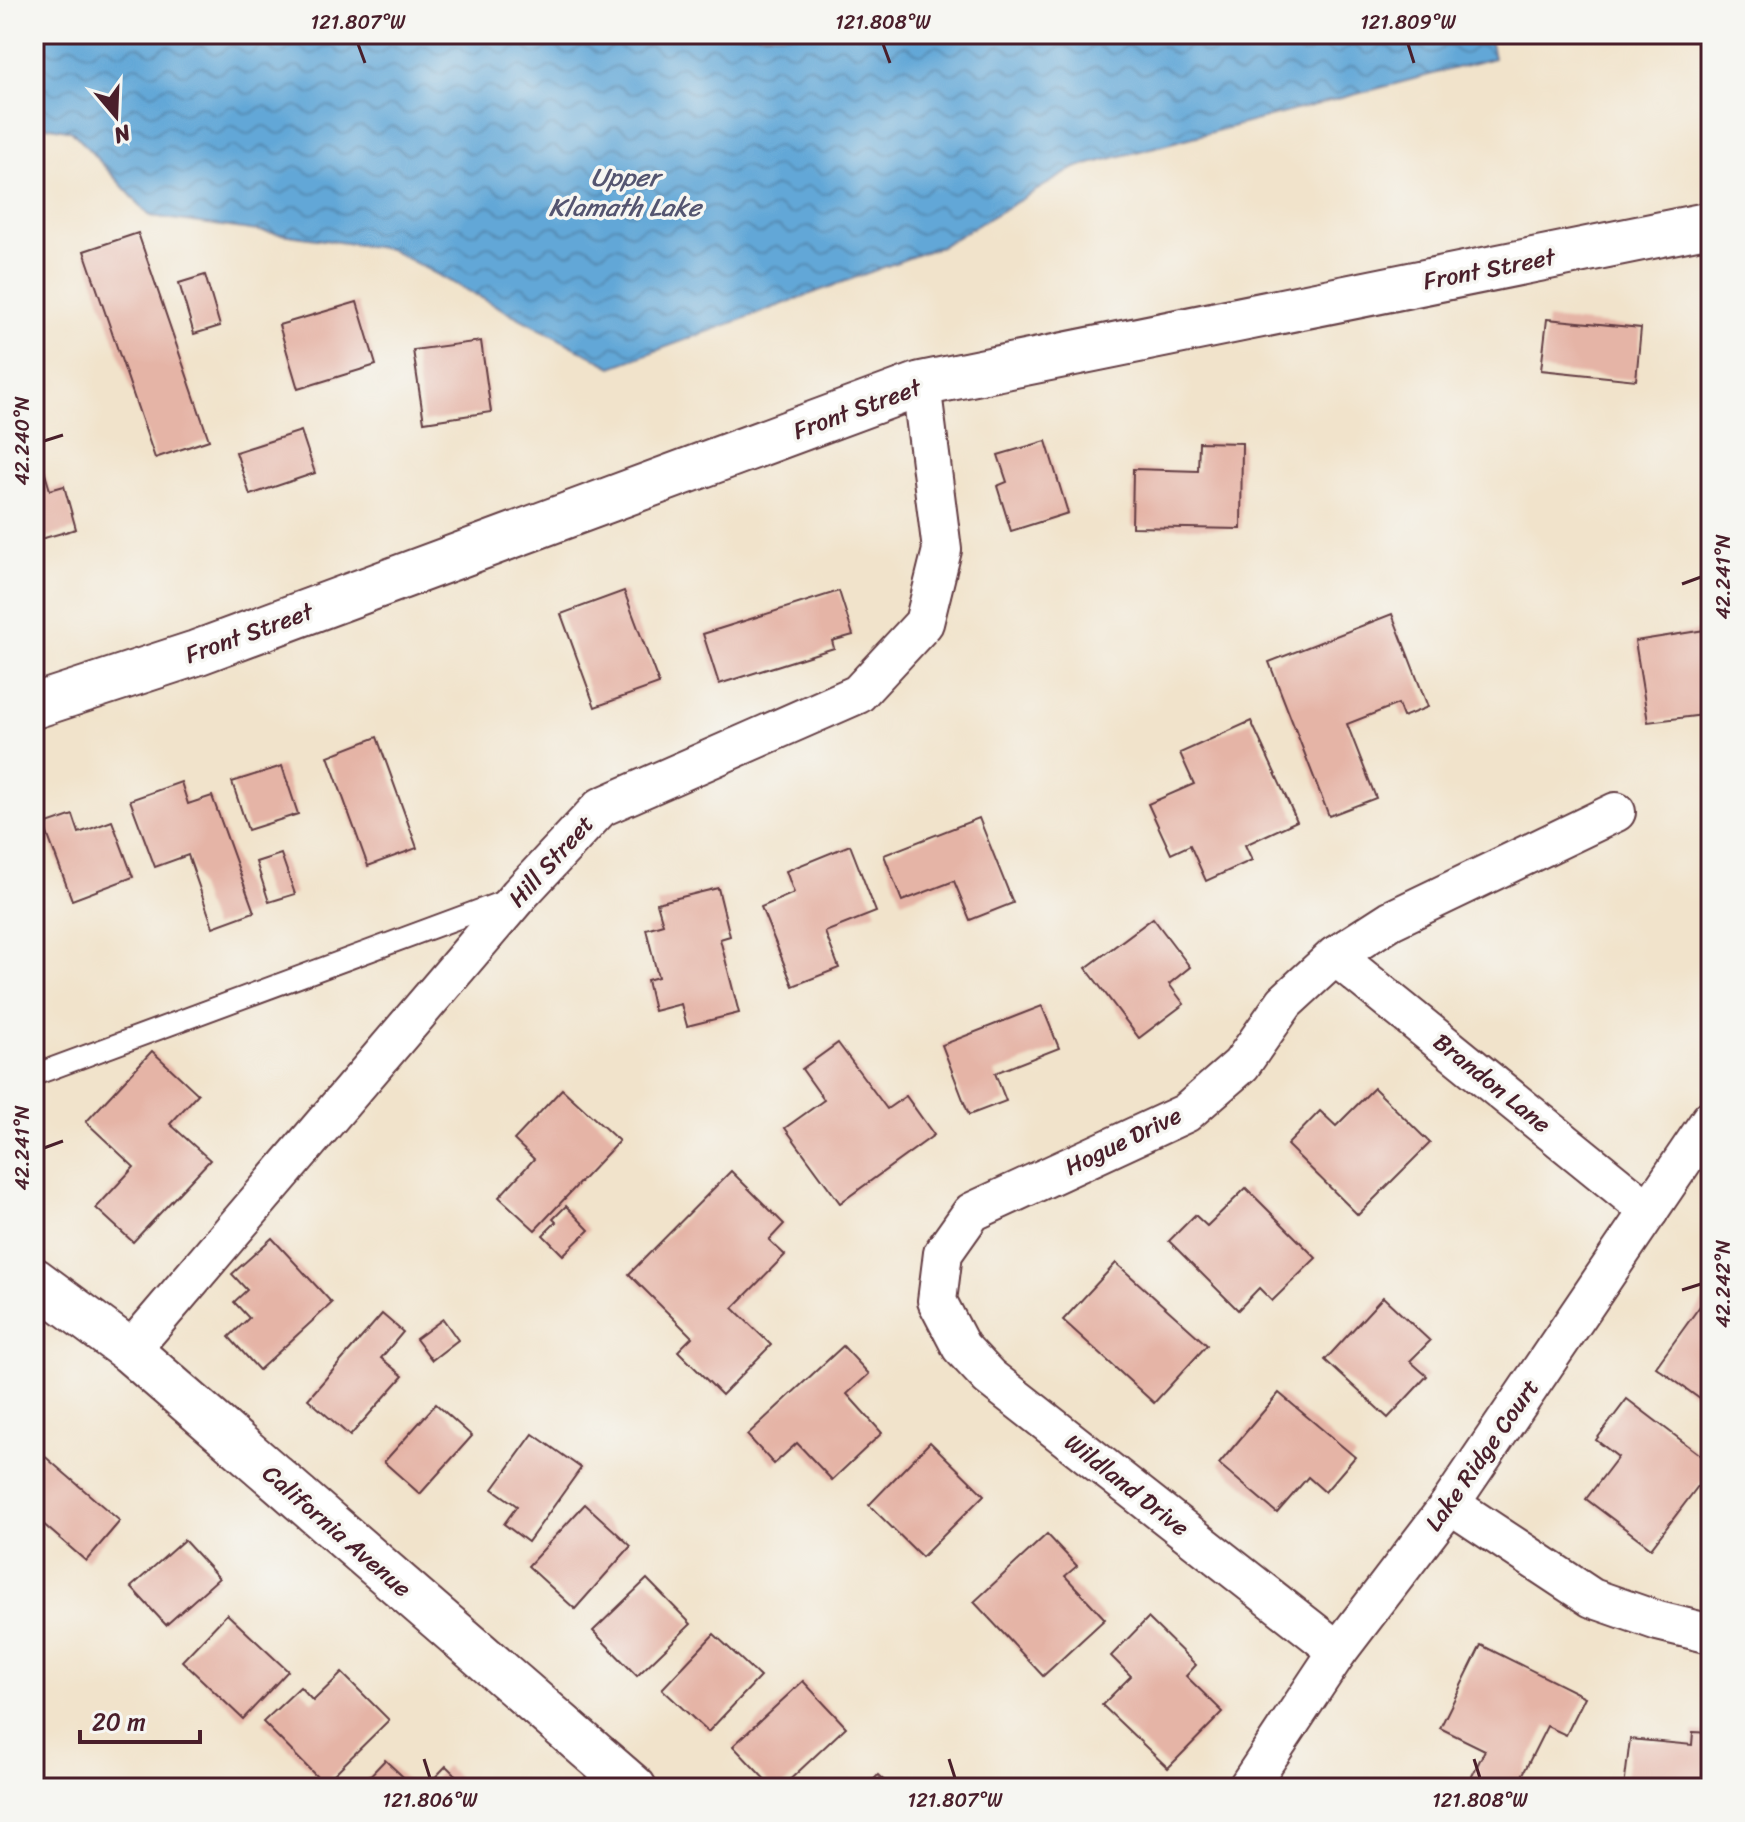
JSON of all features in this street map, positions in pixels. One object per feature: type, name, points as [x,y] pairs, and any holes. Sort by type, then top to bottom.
[{"type":"street","name":"Front Street","points":[[34,706],[196,653],[921,384],[1711,224]]},
{"type":"street","name":"Hill Street","points":[[130,1351],[519,895],[601,807],[858,694],[924,623],[942,550],[921,384]]},
{"type":"street","name":"Hogue Drive","points":[[937,1301],[943,1253],[972,1212],[1186,1113],[1241,1065],[1285,1002],[1335,956],[1391,920],[1616,812]]},
{"type":"street","name":"Brandon Lane","points":[[1335,956],[1649,1211]]},
{"type":"street","name":"Lake Ridge Court","points":[[1247,1788],[1338,1651],[1450,1504],[1711,1119]]},
{"type":"street","name":"California Avenue","points":[[34,1280],[130,1351],[634,1788]]},
{"type":"street","name":"Wildland Drive","points":[[937,1301],[961,1347],[989,1377],[1338,1651]]},
{"type":"street","points":[[1450,1504],[1592,1598],[1658,1621],[1711,1634]]},
{"type":"lane","points":[[34,1075],[519,895]]},
{"type":"water","name":"Upper Klamath Lake","points":[[34,34],[1489,34],[1494,58],[1075,168],[941,246],[612,367],[389,249],[150,216],[72,131],[34,124]]},
{"type":"building","points":[[138,233],[209,440],[155,458],[84,251]]},
{"type":"building","points":[[205,275],[220,326],[194,334],[179,283]]},
{"type":"building","points":[[357,302],[376,365],[298,389],[279,325]]},
{"type":"building","points":[[1547,319],[1641,328],[1636,380],[1541,370]]},
{"type":"building","points":[[481,341],[491,412],[424,422],[413,350]]},
{"type":"building","points":[[301,431],[315,473],[250,495],[236,452]]},
{"type":"building","points":[[1046,441],[1068,513],[1011,531],[997,486],[1007,482],[998,455]]},
{"type":"building","points":[[1199,442],[1242,443],[1241,529],[1132,527],[1133,469],[1198,471]]},
{"type":"building","points":[[38,451],[50,490],[64,486],[76,529],[34,541],[34,452]]},
{"type":"building","points":[[624,591],[659,684],[595,707],[561,614]]},
{"type":"building","points":[[839,591],[853,635],[832,641],[834,648],[719,684],[703,634]]},
{"type":"building","points":[[1392,614],[1428,707],[1403,717],[1398,704],[1347,724],[1376,798],[1329,816],[1269,662]]},
{"type":"building","points":[[1711,629],[1711,714],[1648,722],[1635,641]]},
{"type":"building","points":[[1251,721],[1297,821],[1245,845],[1252,860],[1206,881],[1190,845],[1171,854],[1148,804],[1194,784],[1180,753]]},
{"type":"building","points":[[377,737],[417,848],[368,866],[328,756]]},
{"type":"building","points":[[282,766],[298,814],[248,830],[232,782]]},
{"type":"building","points":[[181,782],[188,804],[212,796],[254,912],[213,927],[188,855],[155,867],[130,800]]},
{"type":"building","points":[[73,815],[79,833],[112,821],[133,877],[72,900],[44,825]]},
{"type":"building","points":[[979,818],[1013,903],[970,920],[954,881],[902,901],[884,855]]},
{"type":"building","points":[[850,845],[876,912],[825,932],[839,968],[793,986],[761,907],[794,893],[786,871]]},
{"type":"building","points":[[281,854],[295,894],[269,902],[256,862]]},
{"type":"building","points":[[718,888],[730,936],[720,939],[739,1013],[687,1026],[681,1004],[654,1011],[647,980],[658,977],[646,929],[663,924],[657,903]]},
{"type":"building","points":[[1153,918],[1190,967],[1169,984],[1184,1004],[1139,1038],[1086,968]]},
{"type":"building","points":[[1042,1006],[1059,1048],[995,1073],[1006,1101],[969,1115],[942,1045]]},
{"type":"building","points":[[838,1043],[887,1109],[906,1096],[934,1135],[840,1203],[785,1128],[824,1100],[802,1069]]},
{"type":"building","points":[[152,1051],[198,1094],[170,1124],[210,1160],[133,1242],[96,1208],[134,1167],[86,1122]]},
{"type":"building","points":[[1374,1088],[1430,1143],[1358,1215],[1287,1145],[1320,1111],[1336,1126]]},
{"type":"building","points":[[562,1089],[619,1141],[535,1230],[499,1197],[534,1159],[514,1140]]},
{"type":"building","points":[[731,1171],[784,1224],[769,1240],[785,1255],[733,1308],[771,1345],[722,1395],[678,1351],[692,1337],[629,1274]]},
{"type":"building","points":[[1246,1188],[1316,1258],[1272,1301],[1259,1288],[1238,1310],[1169,1241],[1195,1215],[1207,1226]]},
{"type":"building","points":[[566,1206],[589,1230],[563,1255],[543,1235]]},
{"type":"building","points":[[272,1238],[332,1303],[259,1370],[229,1337],[249,1318],[234,1302],[247,1290],[232,1274]]},
{"type":"building","points":[[1116,1263],[1207,1345],[1154,1403],[1063,1320]]},
{"type":"building","points":[[1383,1297],[1430,1341],[1410,1361],[1427,1376],[1388,1418],[1325,1360]]},
{"type":"building","points":[[1705,1299],[1711,1303],[1711,1407],[1656,1367]]},
{"type":"building","points":[[382,1314],[403,1332],[381,1358],[403,1376],[350,1436],[308,1399]]},
{"type":"building","points":[[443,1319],[458,1340],[432,1360],[416,1339]]},
{"type":"building","points":[[843,1346],[869,1374],[847,1394],[882,1433],[832,1480],[797,1443],[774,1464],[747,1435]]},
{"type":"building","points":[[1279,1393],[1355,1457],[1325,1492],[1308,1477],[1277,1513],[1219,1464]]},
{"type":"building","points":[[1627,1399],[1711,1463],[1711,1469],[1651,1548],[1586,1499],[1618,1457],[1596,1440]]},
{"type":"building","points":[[436,1404],[472,1436],[420,1494],[384,1462]]},
{"type":"building","points":[[533,1434],[581,1468],[528,1542],[504,1524],[517,1506],[493,1489]]},
{"type":"building","points":[[930,1442],[984,1495],[922,1557],[869,1505]]},
{"type":"building","points":[[42,1454],[120,1521],[86,1561],[34,1516],[34,1463]]},
{"type":"building","points":[[585,1504],[631,1546],[575,1609],[528,1566]]},
{"type":"building","points":[[1047,1534],[1077,1566],[1065,1576],[1105,1619],[1043,1676],[974,1602]]},
{"type":"building","points":[[184,1540],[219,1578],[166,1625],[131,1587]]},
{"type":"building","points":[[647,1579],[691,1624],[637,1676],[593,1631]]},
{"type":"building","points":[[227,1614],[288,1671],[243,1719],[182,1661]]},
{"type":"building","points":[[1148,1618],[1196,1665],[1186,1676],[1223,1712],[1168,1768],[1102,1705],[1131,1676],[1111,1656]]},
{"type":"building","points":[[714,1634],[760,1677],[708,1732],[662,1689]]},
{"type":"building","points":[[1481,1645],[1585,1697],[1566,1735],[1547,1726],[1516,1788],[1481,1788],[1469,1782],[1485,1750],[1440,1728]]},
{"type":"building","points":[[342,1673],[389,1720],[324,1784],[263,1722],[300,1687],[313,1701]]},
{"type":"building","points":[[803,1681],[846,1727],[781,1788],[773,1788],[733,1746]]},
{"type":"building","points":[[1693,1732],[1711,1733],[1711,1788],[1624,1788],[1630,1739],[1692,1745]]},
{"type":"building","points":[[385,1760],[415,1788],[366,1788],[362,1784]]},
{"type":"building","points":[[446,1766],[469,1788],[425,1788]]},
{"type":"building","points":[[878,1775],[892,1788],[866,1788]]}]
